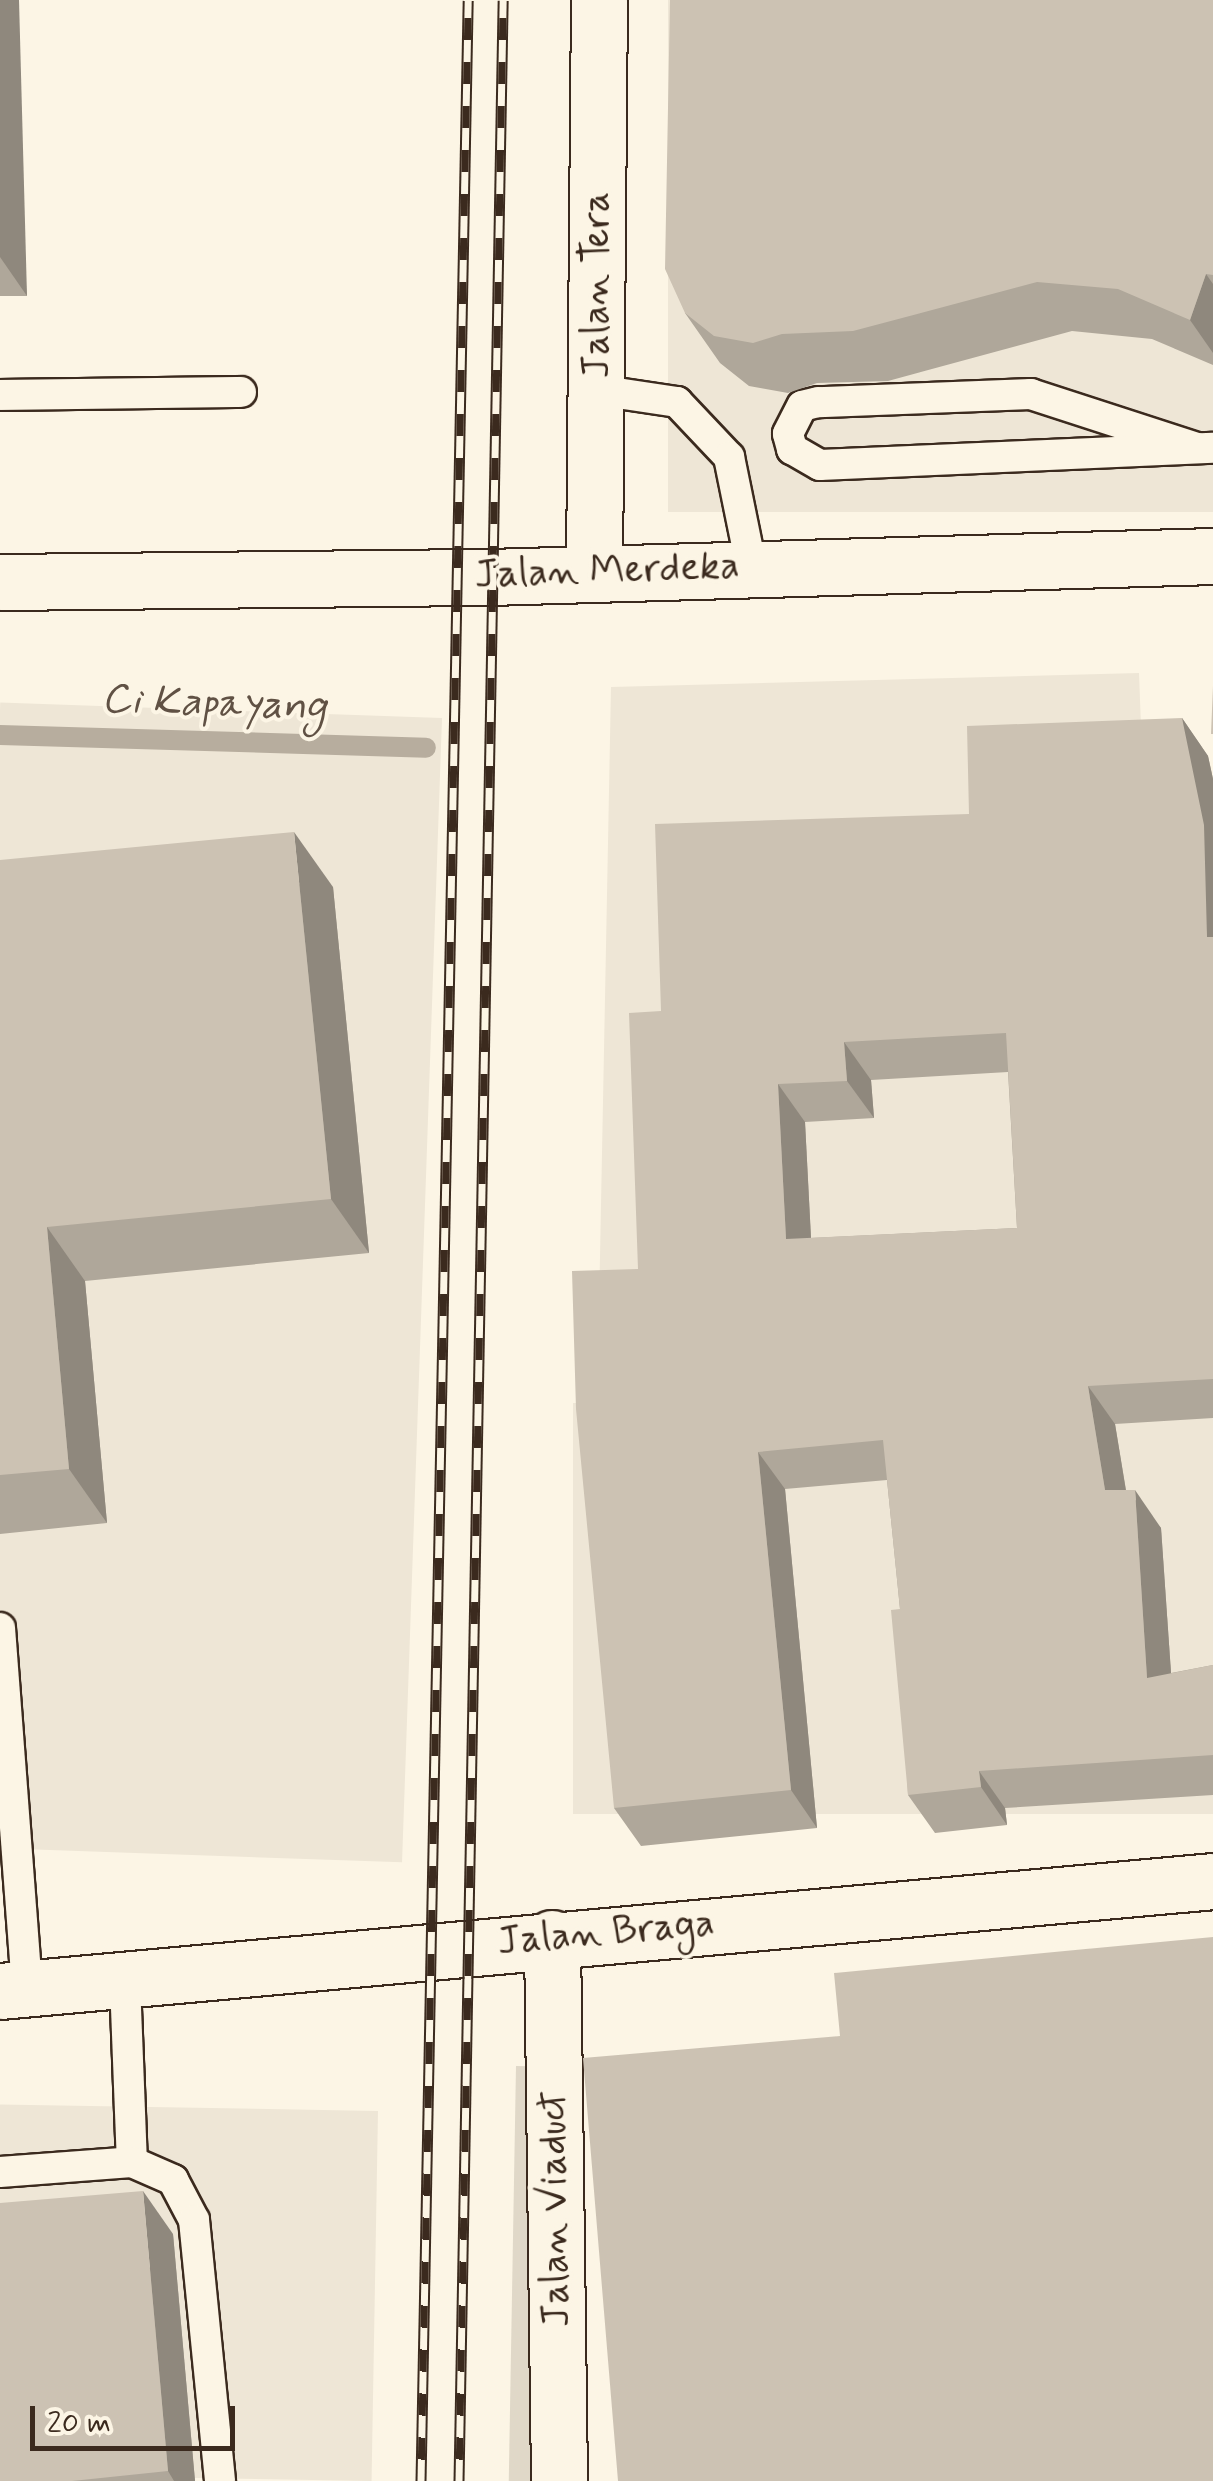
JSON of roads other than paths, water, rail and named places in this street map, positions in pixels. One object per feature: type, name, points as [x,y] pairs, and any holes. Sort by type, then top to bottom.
[{"type":"main road","name":"Jalan Tera","points":[[594,570],[599,0]]},
{"type":"main road","name":"Jalan Merdeka","points":[[0,582],[1213,556]]},
{"type":"main road","name":"Jalan Braga","points":[[14,1990],[1213,1880]]},
{"type":"main road","name":"Jalan Viaduct","points":[[552,1938],[560,2481]]},
{"type":"lane","points":[[597,390],[676,402],[729,457],[750,565]]},
{"type":"lane","points":[[0,395],[241,392]]},
{"type":"lane","points":[[1030,394],[1205,448],[820,465],[792,450],[788,434],[802,406],[818,402],[1030,394]]},
{"type":"lane","points":[[0,1628],[14,1990]]},
{"type":"lane","points":[[124,1982],[132,2162]]},
{"type":"lane","points":[[0,2172],[132,2162],[173,2180],[194,2220],[220,2481]]},
{"type":"waterway","name":"Ci Kapayang","points":[[0,735],[426,748]]},
{"type":"railway","points":[[421,2481],[468,0]]},
{"type":"railway","points":[[459,2481],[503,0]]}]
